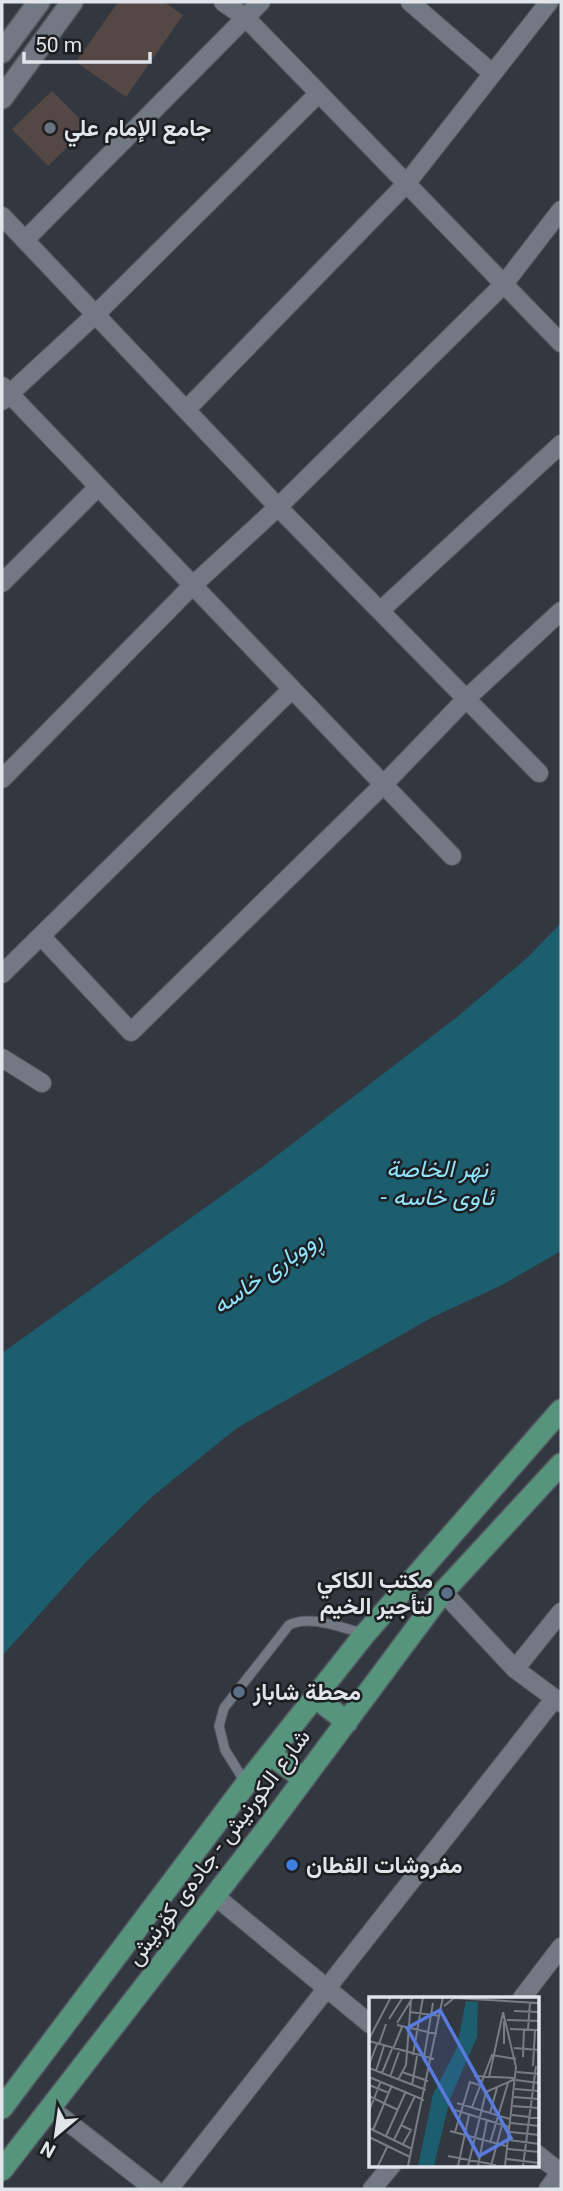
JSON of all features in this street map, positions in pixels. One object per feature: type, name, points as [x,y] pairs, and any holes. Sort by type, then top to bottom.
[{"type":"main road","name":"شارع الكورنيش - جادەی کۆرنیش","points":[[2,2108],[246,1784],[365,1634],[561,1410]]},
{"type":"main road","name":"شارع الكورنيش - جادەی کۆرنیش","points":[[2,2170],[215,1896],[443,1592],[561,1464]]},
{"type":"main road","points":[[315,1697],[347,1722]]},
{"type":"main road","points":[[271,1754],[304,1779]]},
{"type":"street","points":[[2,52],[39,2]]},
{"type":"street","points":[[2,98],[72,2]]},
{"type":"street","points":[[223,2],[246,18],[561,343]]},
{"type":"street","points":[[25,240],[261,2]]},
{"type":"street","points":[[410,2],[492,73]]},
{"type":"street","points":[[186,410],[406,184],[550,2]]},
{"type":"street","points":[[318,94],[95,315],[4,394],[452,856]]},
{"type":"street","points":[[2,779],[192,586],[278,507],[504,284],[561,210]]},
{"type":"street","points":[[2,216],[278,507],[539,773]]},
{"type":"street","points":[[381,610],[561,444]]},
{"type":"street","points":[[2,583],[97,488]]},
{"type":"street","points":[[41,936],[131,1032],[383,785],[467,698],[561,611]]},
{"type":"street","points":[[2,974],[292,689]]},
{"type":"street","points":[[2,1058],[42,1083]]},
{"type":"street","points":[[169,2189],[558,1701],[515,1669],[443,1592]]},
{"type":"street","points":[[515,1669],[561,1612]]},
{"type":"street","points":[[215,1896],[369,2023]]},
{"type":"street","points":[[523,1997],[561,1947]]},
{"type":"street","points":[[50,2108],[154,2189]]},
{"type":"street","points":[[538,2155],[561,2172],[548,2189]]},
{"type":"street","points":[[372,2189],[391,2166]]},
{"type":"lane","points":[[246,1784],[225,1750],[219,1726],[224,1708],[289,1626],[298,1620],[365,1634]]},
{"type":"water","name":"نهر الخاصة - ئاوی خاسە","points":[[561,923],[561,1251],[502,1285],[433,1317],[237,1428],[154,1495],[88,1560],[2,1656],[2,1353],[262,1167],[457,1017],[527,958]]},
{"type":"building","points":[[118,2],[164,2],[183,15],[126,97],[76,62]]},
{"type":"building","name":"جامع الإمام علي","points":[[52,91],[88,127],[48,166],[12,129]]},
{"type":"place","name":"جامع الإمام علي","points":[[50,128]]},
{"type":"place","name":"مكتب الكاكي لتأجير الخيم","points":[[447,1593]]},
{"type":"place","name":"محطة شاباز","points":[[239,1692]]},
{"type":"place","name":"مفروشات القطان","points":[[292,1865]]},
{"type":"water label","name":"ڕووباری خاسە","points":[[267,1272]]}]
